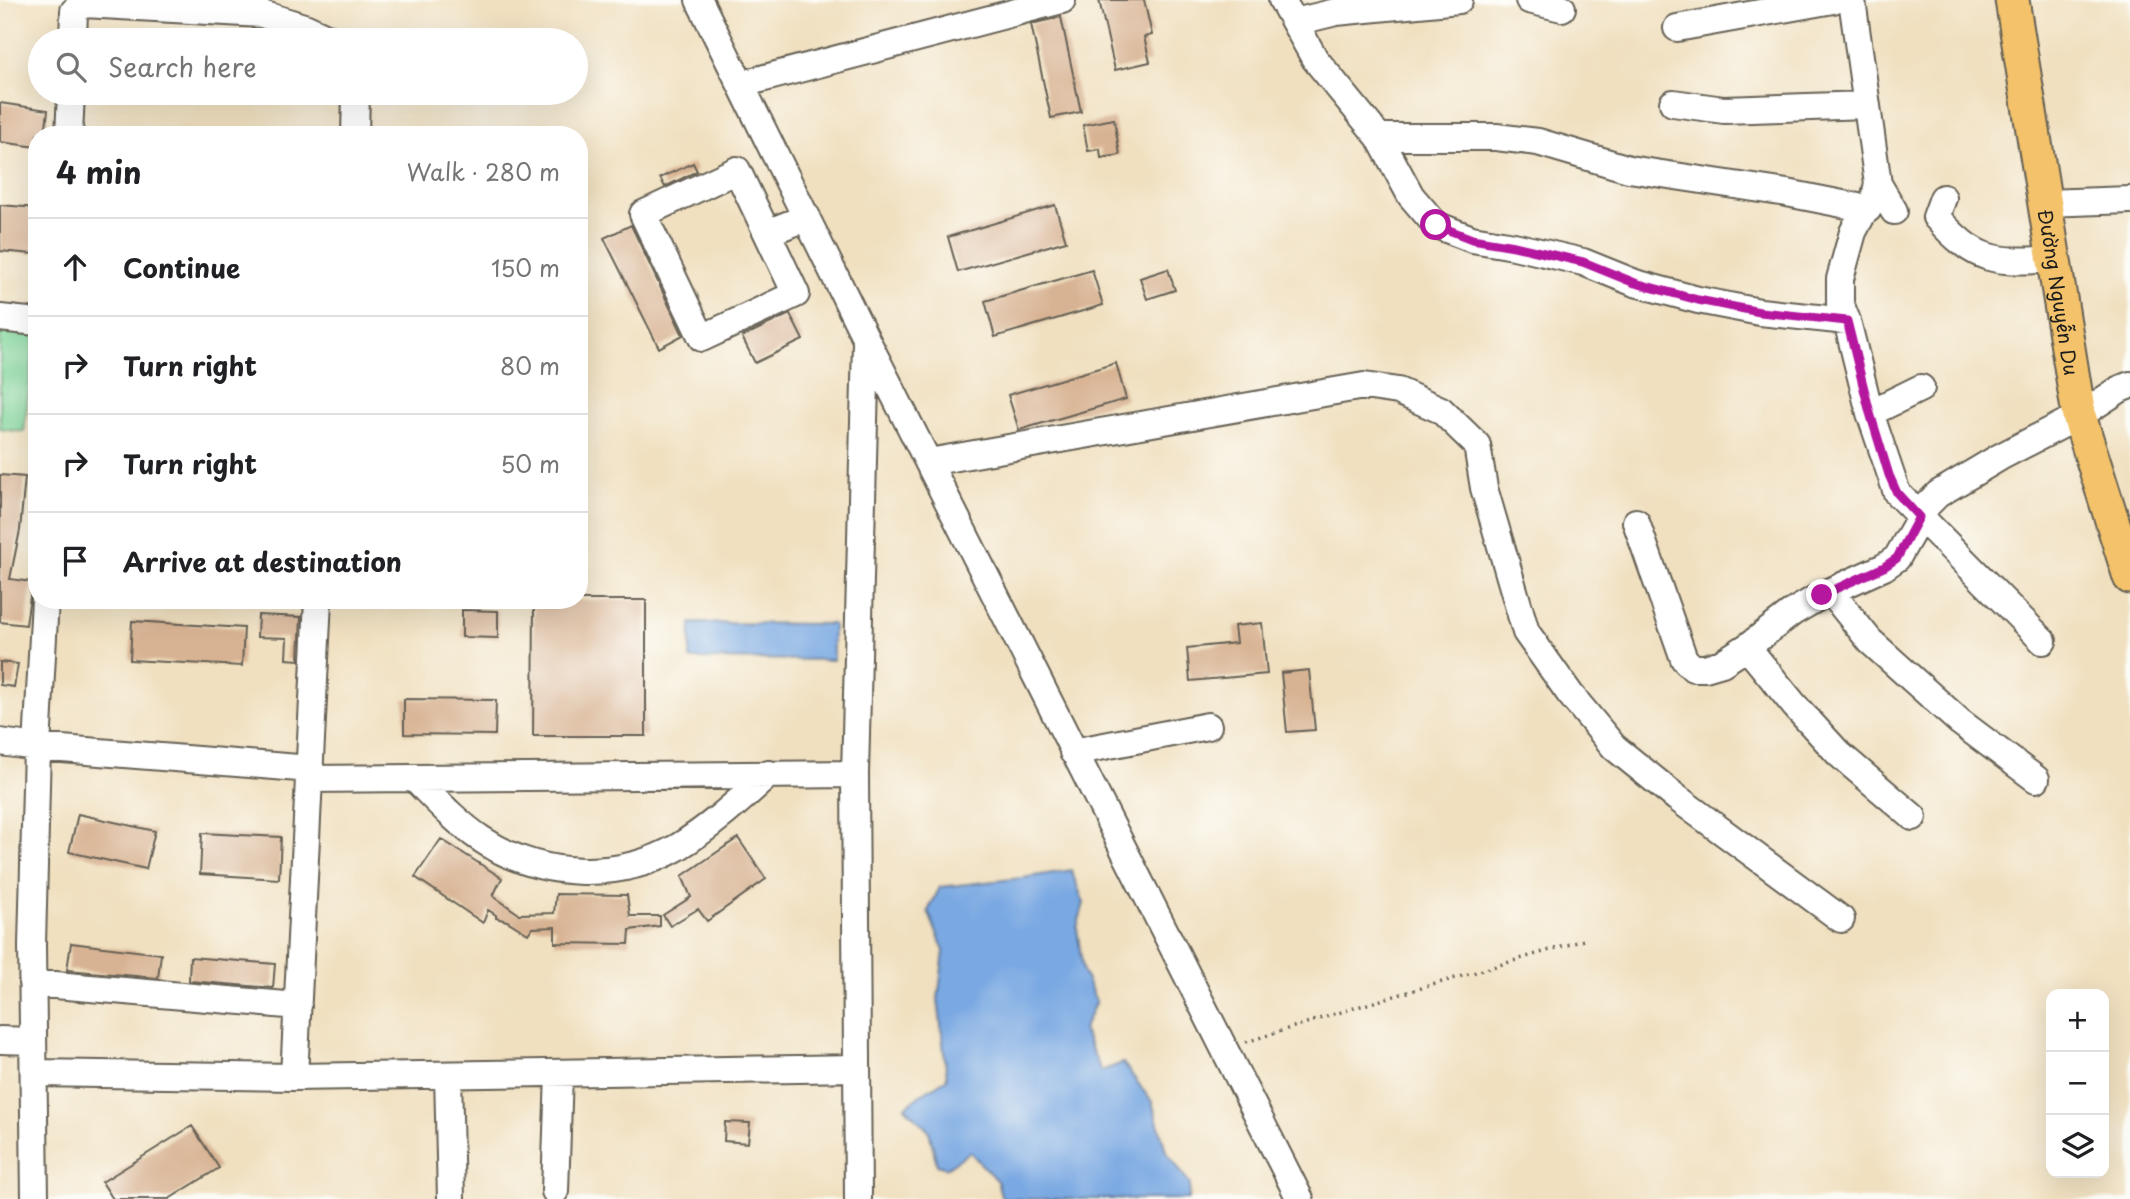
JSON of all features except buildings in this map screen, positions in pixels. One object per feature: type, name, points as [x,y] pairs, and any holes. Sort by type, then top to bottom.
[{"type":"main road","name":"Đường Nguyễn Du","points":[[2011,0],[2079,416],[2130,577]]},
{"type":"street","points":[[699,0],[1073,752],[1300,1199]]},
{"type":"street","points":[[742,84],[1062,0]]},
{"type":"street","points":[[1459,0],[1336,12],[1289,11],[1315,59],[1379,137],[1412,196],[1436,225],[1472,239],[1583,262],[1635,283],[1698,300],[1760,312],[1847,321]]},
{"type":"street","points":[[1529,0],[1562,8]]},
{"type":"street","points":[[1677,28],[1774,5],[1833,0]]},
{"type":"street","points":[[1852,0],[1878,184],[1874,201],[1853,232],[1840,279],[1840,303],[1870,413],[1897,493],[2043,641]]},
{"type":"street","points":[[72,28],[70,5],[84,4],[262,13],[307,28]]},
{"type":"street","points":[[1673,103],[1736,110],[1866,104]]},
{"type":"street","points":[[69,126],[70,105]]},
{"type":"street","points":[[355,126],[356,105]]},
{"type":"street","points":[[1379,137],[1496,137],[1538,142],[1629,169],[1787,192],[1868,209]]},
{"type":"street","points":[[737,170],[767,233],[796,294],[702,338],[643,214],[737,170]]},
{"type":"street","points":[[1878,184],[1894,211]]},
{"type":"street","points":[[1943,198],[1936,217],[1983,257],[2007,260],[2053,259]]},
{"type":"street","points":[[2044,203],[2130,200]]},
{"type":"street","points":[[767,233],[807,218]]},
{"type":"street","points":[[0,318],[28,321]]},
{"type":"street","points":[[858,1199],[855,774],[866,339]]},
{"type":"street","points":[[1636,522],[1684,659],[1693,668],[1704,668],[1722,663],[1793,612],[1830,591],[1884,567],[1897,558],[1919,517],[1938,494],[2130,385]]},
{"type":"street","points":[[929,462],[1364,386],[1398,391],[1441,410],[1477,445],[1484,488],[1526,632],[1570,694],[1614,747],[1677,798],[1841,919]]},
{"type":"street","points":[[1870,413],[1921,388]]},
{"type":"street","points":[[1830,591],[1870,641],[1960,722],[2036,779]]},
{"type":"street","points":[[35,1199],[32,983],[37,747],[45,609]]},
{"type":"street","points":[[294,1077],[318,609]]},
{"type":"street","points":[[1747,647],[1839,754],[1913,817]]},
{"type":"street","points":[[1073,752],[1208,726]]},
{"type":"street","points":[[0,742],[310,774],[414,778],[855,774]]},
{"type":"street","points":[[414,778],[448,812],[477,837],[494,847],[548,867],[594,872],[636,864],[676,848],[721,817],[769,774]]},
{"type":"street","points":[[32,983],[298,1006]]},
{"type":"street","points":[[0,1040],[33,1041]]},
{"type":"street","points":[[34,1073],[294,1077],[857,1068]]},
{"type":"street","points":[[555,1191],[559,1073]]},
{"type":"street","points":[[448,1075],[451,1199]]},
{"type":"path","points":[[1224,1049],[1584,940]]},
{"type":"green space","points":[[0,332],[28,334],[28,397],[24,432],[0,429]]},
{"type":"water","points":[[691,623],[833,624],[833,660],[690,659]]},
{"type":"water","points":[[1071,870],[1084,903],[1077,928],[1083,972],[1096,1001],[1083,1030],[1101,1071],[1123,1063],[1152,1102],[1166,1151],[1190,1184],[1189,1199],[1002,1199],[997,1181],[970,1152],[946,1168],[937,1165],[929,1131],[905,1107],[947,1078],[938,999],[944,951],[928,911],[940,887]]},
{"type":"route","points":[[1436,225],[1472,239],[1583,262],[1635,283],[1698,300],[1760,312],[1847,321],[1889,475],[1897,493],[1919,517],[1897,558],[1884,567],[1822,595]]}]
